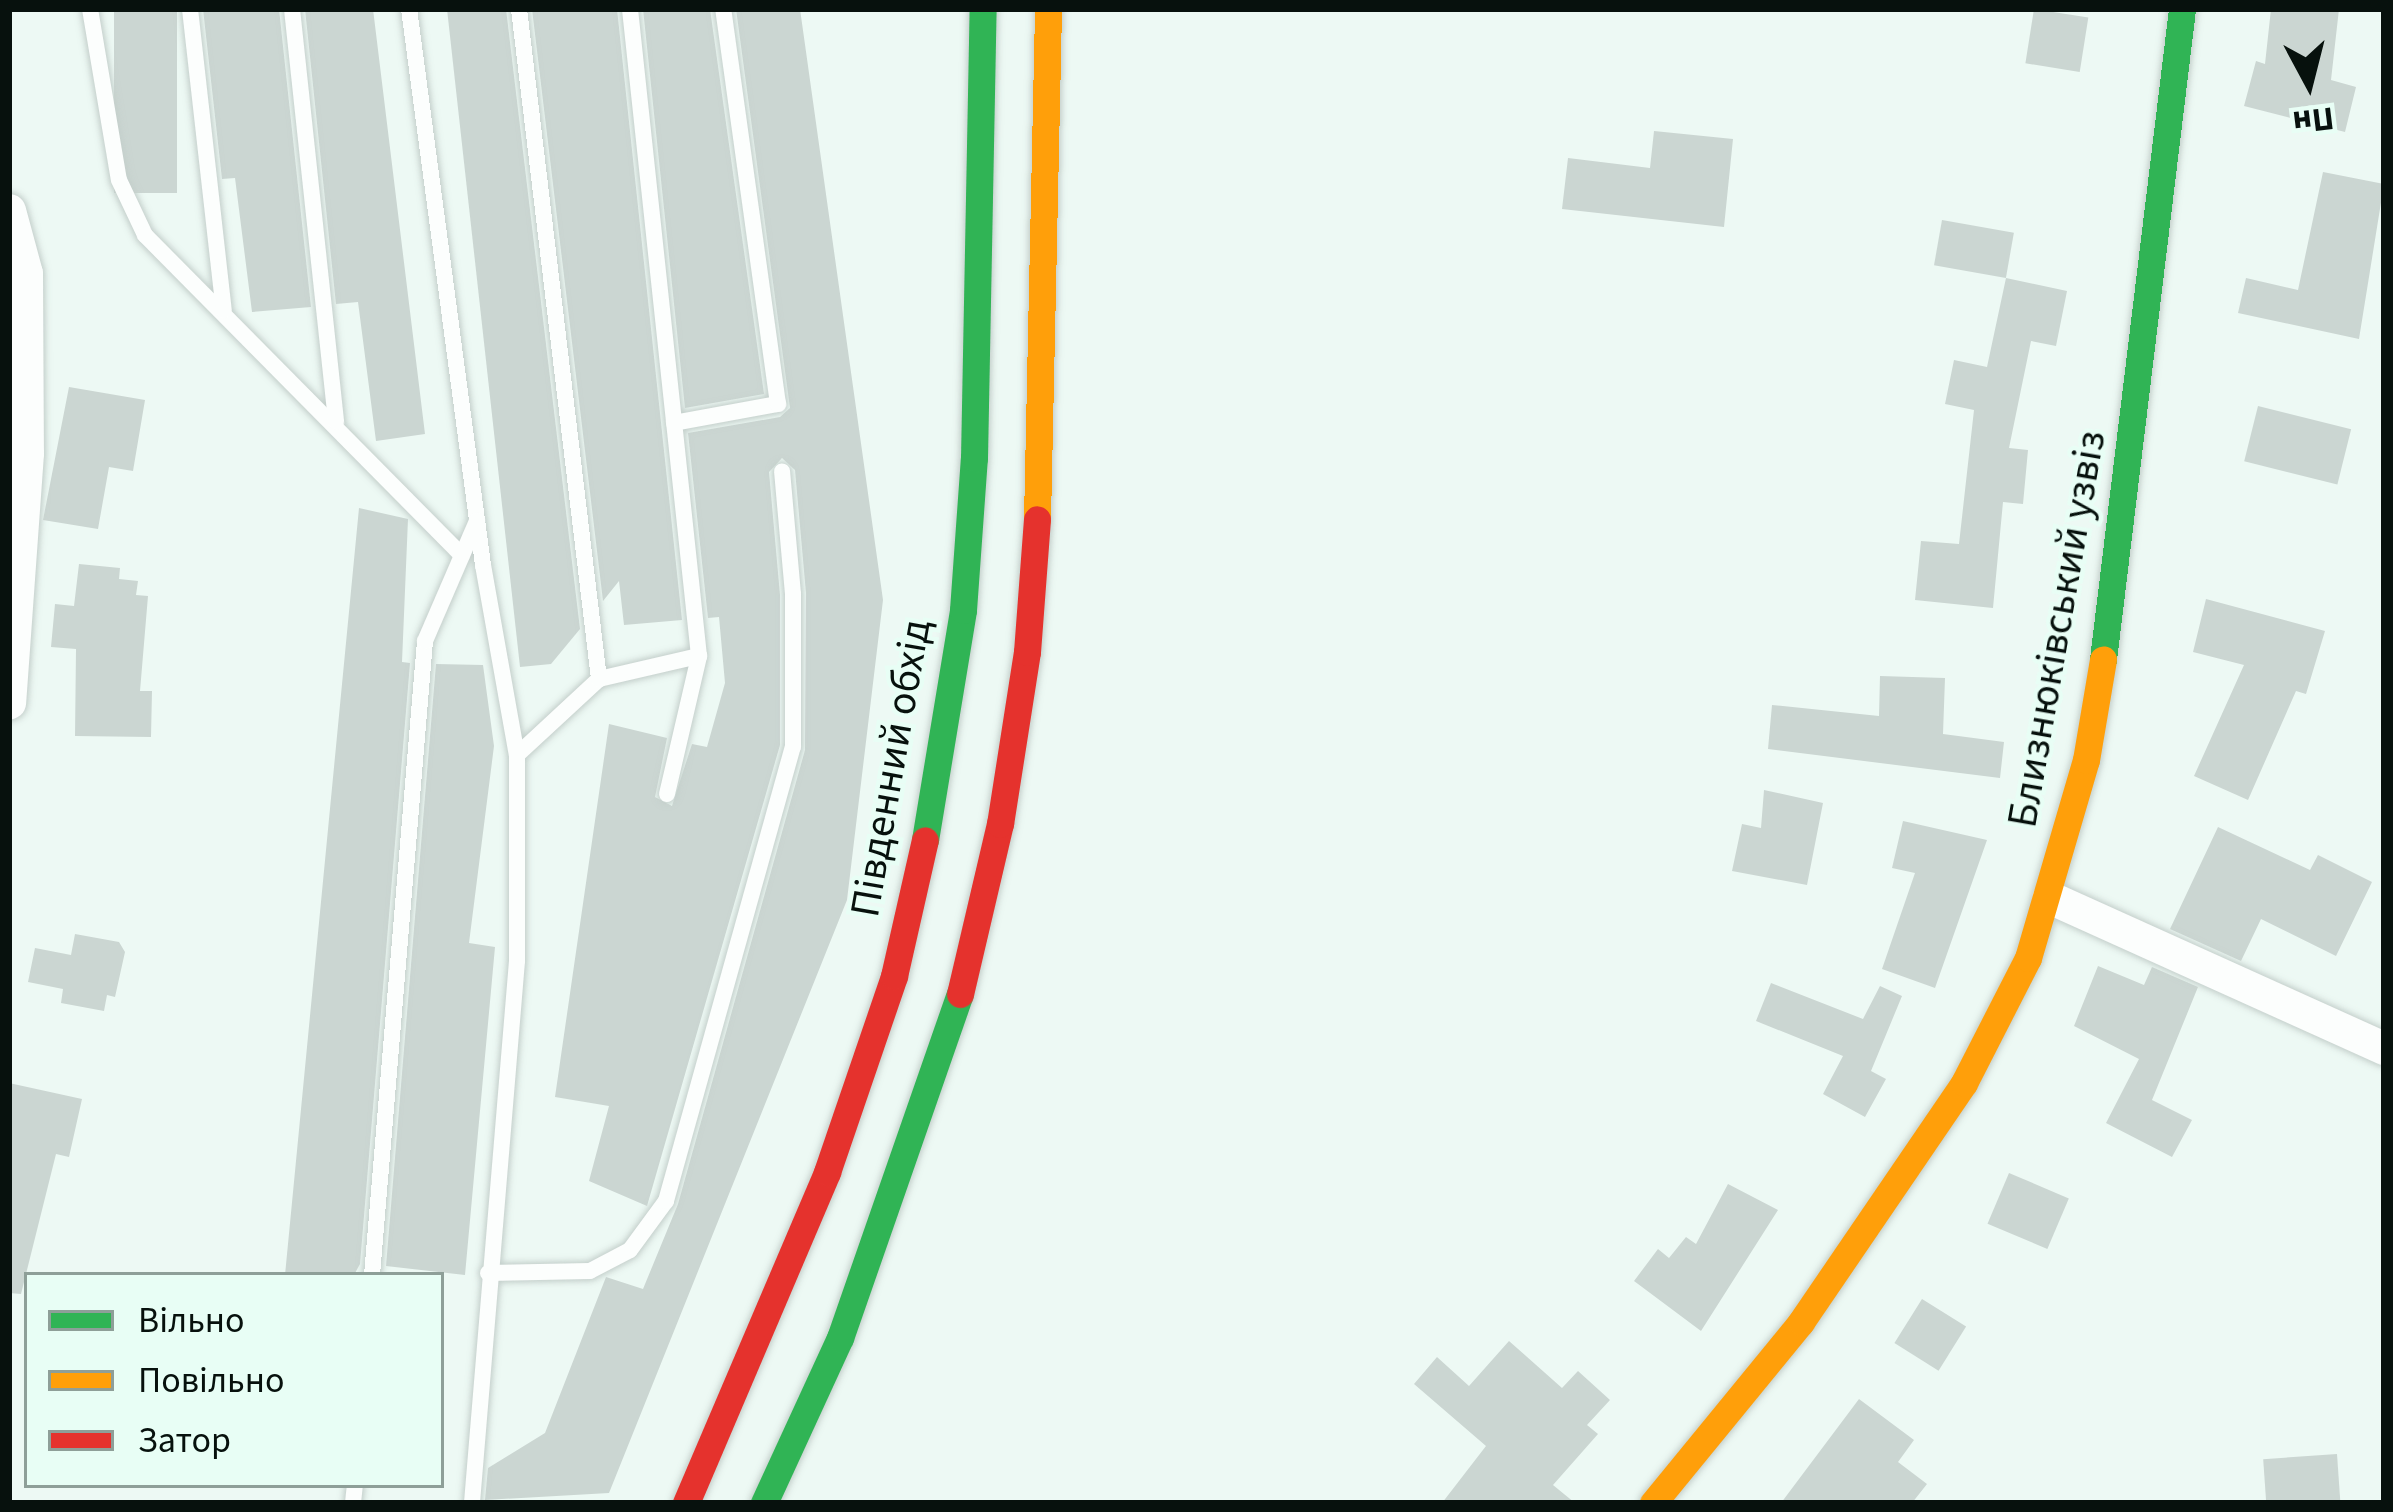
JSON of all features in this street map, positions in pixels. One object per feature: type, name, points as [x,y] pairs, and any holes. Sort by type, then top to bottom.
[{"type":"main road","name":"Південний обхід","points":[[686,1503],[827,1172],[894,976],[934,796],[963,610],[974,458],[983,9]]},
{"type":"main road","points":[[764,1503],[901,1175],[959,997],[1000,824],[1027,652],[1039,489],[1048,9]]},
{"type":"main road","name":"Близнюківський узвіз","points":[[1653,1503],[1801,1322],[1964,1083],[2028,958],[2086,760],[2110,617],[2182,9]]},
{"type":"street","points":[[9,210],[26,273],[27,453],[9,701]]},
{"type":"street","points":[[2049,898],[2384,1048]]},
{"type":"lane","points":[[90,9],[119,180],[146,235],[337,423],[462,555]]},
{"type":"lane","points":[[190,9],[224,311]]},
{"type":"lane","points":[[292,9],[337,423]]},
{"type":"lane","points":[[409,9],[477,521],[517,754],[517,961],[472,1503]]},
{"type":"lane","points":[[519,9],[599,680]]},
{"type":"lane","points":[[630,9],[699,656],[668,794]]},
{"type":"lane","points":[[674,423],[778,404],[723,9]]},
{"type":"lane","points":[[488,1274],[590,1271],[630,1250],[666,1201],[793,747],[793,594],[782,471]]},
{"type":"lane","points":[[372,1272],[425,641],[477,521]]},
{"type":"lane","points":[[517,754],[599,680],[699,656]]},
{"type":"building","points":[[114,9],[177,9],[177,193],[114,193]]},
{"type":"building","points":[[203,9],[279,9],[311,307],[252,312],[235,178],[222,179]]},
{"type":"building","points":[[305,9],[373,9],[425,434],[376,441],[358,302],[336,304]]},
{"type":"building","points":[[447,9],[506,9],[580,629],[551,664],[520,667]]},
{"type":"building","points":[[532,9],[617,9],[682,620],[624,625],[619,581],[603,601]]},
{"type":"building","points":[[643,9],[710,9],[764,394],[685,408]]},
{"type":"building","points":[[736,9],[800,9],[883,600],[847,900],[609,1493],[485,1500],[488,1468],[545,1433],[606,1277],[643,1289],[678,1204],[805,750],[806,593],[795,470],[782,458],[769,472],[780,595],[780,745],[647,1206],[589,1181],[609,1106],[555,1097],[609,724],[667,738],[655,797],[672,806],[692,744],[707,747],[725,683],[719,617],[708,618],[688,433],[780,417],[790,408]]},
{"type":"building","points":[[2034,9],[2088,18],[2080,72],[2025,63]]},
{"type":"building","points":[[2271,9],[2339,9],[2331,80],[2356,87],[2345,132],[2244,106],[2256,61],[2265,64]]},
{"type":"building","points":[[1654,131],[1733,139],[1724,227],[1562,209],[1568,158],[1650,168]]},
{"type":"building","points":[[2323,172],[2384,184],[2359,339],[2238,313],[2246,278],[2298,290]]},
{"type":"building","points":[[1942,220],[2014,233],[2006,278],[1934,265]]},
{"type":"building","points":[[2006,278],[2067,291],[2056,346],[2031,341],[2009,448],[2028,450],[2023,504],[2003,502],[1993,608],[1915,600],[1921,541],[1959,544],[1974,410],[1945,404],[1954,360],[1987,367]]},
{"type":"building","points":[[69,387],[145,400],[133,471],[109,467],[98,529],[43,520]]},
{"type":"building","points":[[2258,406],[2351,429],[2337,485],[2244,461]]},
{"type":"building","points":[[359,508],[408,519],[402,662],[410,663],[360,1264],[356,1272],[285,1272]]},
{"type":"building","points":[[79,564],[120,568],[119,579],[138,581],[136,595],[148,596],[140,691],[152,691],[151,737],[75,736],[76,649],[51,647],[55,604],[74,606]]},
{"type":"building","points":[[2206,599],[2325,631],[2306,694],[2296,691],[2248,800],[2194,776],[2244,665],[2193,652]]},
{"type":"building","points":[[436,664],[483,665],[494,746],[469,943],[495,947],[465,1275],[386,1266]]},
{"type":"building","points":[[1880,676],[1945,678],[1943,734],[2004,742],[2000,778],[1768,749],[1772,705],[1879,716]]},
{"type":"building","points":[[1764,790],[1823,803],[1807,885],[1732,871],[1742,824],[1761,828]]},
{"type":"building","points":[[1903,821],[1987,840],[1935,988],[1882,969],[1915,873],[1892,868]]},
{"type":"building","points":[[2218,827],[2310,870],[2318,855],[2372,882],[2336,956],[2261,919],[2241,961],[2170,929]]},
{"type":"building","points":[[75,934],[119,942],[125,952],[115,997],[107,995],[104,1011],[61,1003],[63,989],[28,982],[35,948],[71,955]]},
{"type":"building","points":[[2098,966],[2144,985],[2152,967],[2198,987],[2152,1100],[2192,1120],[2172,1157],[2106,1123],[2139,1059],[2074,1026]]},
{"type":"building","points":[[1771,983],[1863,1019],[1880,986],[1902,996],[1871,1071],[1886,1079],[1865,1117],[1823,1094],[1843,1056],[1756,1021]]},
{"type":"building","points":[[9,1083],[82,1099],[69,1157],[56,1154],[21,1294],[9,1293]]},
{"type":"building","points":[[2009,1173],[2069,1198],[2047,1249],[1988,1224]]},
{"type":"building","points":[[1728,1184],[1778,1210],[1701,1331],[1634,1281],[1658,1249],[1669,1258],[1686,1237],[1696,1244]]},
{"type":"building","points":[[1922,1299],[1966,1327],[1939,1371],[1894,1343]]},
{"type":"building","points":[[1509,1341],[1562,1388],[1578,1371],[1610,1400],[1587,1425],[1598,1434],[1553,1485],[1575,1503],[1442,1503],[1486,1446],[1414,1384],[1437,1357],[1469,1386]]},
{"type":"building","points":[[1859,1399],[1914,1440],[1898,1462],[1927,1484],[1912,1503],[1781,1503]]},
{"type":"building","points":[[2337,1454],[2340,1503],[2266,1503],[2263,1459]]},
{"type":"traffic: fast","points":[[925,840],[963,610],[974,458],[983,9]]},
{"type":"traffic: fast","points":[[2103,659],[2182,9]]},
{"type":"traffic: fast","points":[[764,1503],[840,1338],[960,994]]},
{"type":"traffic: slow","points":[[1037,519],[1048,9]]},
{"type":"traffic: slow","points":[[1653,1503],[1801,1322],[1964,1083],[2028,958],[2086,760],[2103,659]]},
{"type":"traffic: jam","points":[[960,994],[1000,824],[1027,652],[1037,519]]},
{"type":"traffic: jam","points":[[686,1503],[827,1172],[894,976],[925,840]]}]
